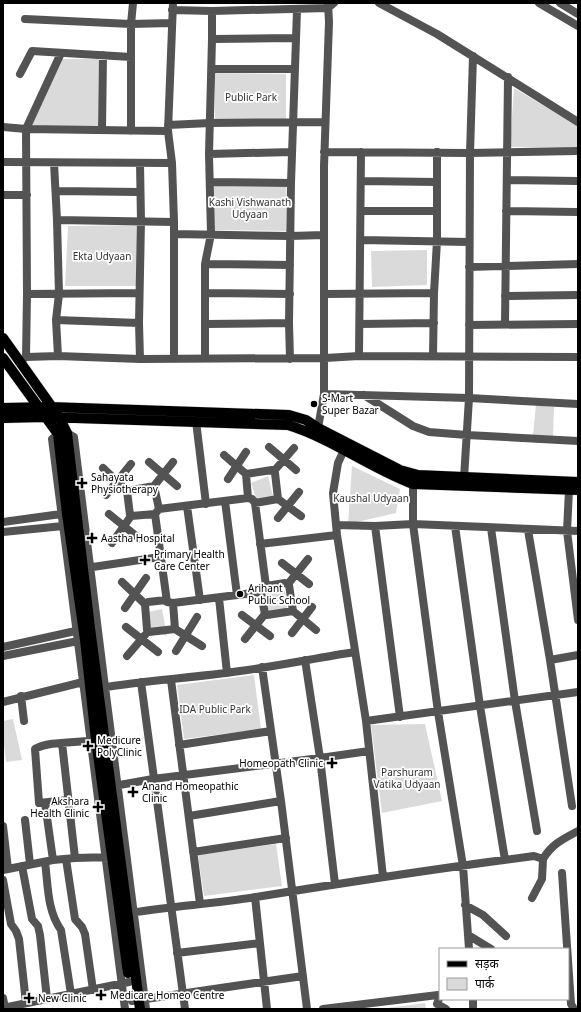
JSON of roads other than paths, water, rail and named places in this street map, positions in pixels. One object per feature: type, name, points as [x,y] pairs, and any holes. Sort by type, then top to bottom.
[{"type":"main road","points":[[3,338],[23,359],[50,407],[59,417],[63,433],[86,568],[84,635],[102,688],[114,786],[113,857],[131,913],[135,1004]]},
{"type":"main road","points":[[3,358],[45,417],[63,433],[66,506],[84,635],[87,681],[94,741],[113,857],[125,982],[135,1004]]},
{"type":"main road","points":[[3,408],[50,407],[288,415],[306,420],[318,428],[400,470],[418,475],[578,482]]},
{"type":"main road","points":[[3,418],[59,417],[288,425],[308,431],[396,478],[413,484],[573,490]]},
{"type":"street","points":[[131,131],[131,24],[133,3]]},
{"type":"street","points":[[379,3],[437,34],[578,122]]},
{"type":"street","points":[[539,3],[578,26]]},
{"type":"street","points":[[560,3],[577,13],[570,22]]},
{"type":"street","points":[[174,358],[174,222],[172,163],[168,128],[172,6],[212,11],[254,6],[297,10],[330,5],[324,152],[324,394],[318,428]]},
{"type":"street","points":[[290,359],[290,183],[297,10]]},
{"type":"street","points":[[205,358],[205,264],[211,234],[209,154],[212,69],[212,11]]},
{"type":"street","points":[[25,19],[131,24],[172,23]]},
{"type":"street","points":[[212,39],[296,38]]},
{"type":"street","points":[[20,74],[32,51],[131,57]]},
{"type":"street","points":[[61,53],[26,129],[27,294],[23,359],[58,356],[140,359],[290,359],[360,356],[578,357]]},
{"type":"street","points":[[102,130],[103,55]]},
{"type":"street","points":[[464,478],[470,398],[469,242],[473,56]]},
{"type":"street","points":[[212,69],[295,68]]},
{"type":"street","points":[[504,324],[508,77]]},
{"type":"street","points":[[3,128],[131,131],[210,123],[325,122]]},
{"type":"street","points":[[209,154],[292,152]]},
{"type":"street","points":[[324,152],[578,152]]},
{"type":"street","points":[[360,356],[361,152]]},
{"type":"street","points":[[433,356],[437,241],[437,152]]},
{"type":"street","points":[[3,162],[172,163]]},
{"type":"street","points":[[54,163],[59,294],[56,320],[58,356]]},
{"type":"street","points":[[140,164],[140,359]]},
{"type":"street","points":[[507,180],[578,181]]},
{"type":"street","points":[[361,181],[437,182]]},
{"type":"street","points":[[210,182],[290,183]]},
{"type":"street","points":[[56,191],[139,192]]},
{"type":"street","points":[[3,195],[27,194]]},
{"type":"street","points":[[361,211],[437,212]]},
{"type":"street","points":[[506,212],[578,212]]},
{"type":"street","points":[[57,220],[174,222]]},
{"type":"street","points":[[174,234],[290,236],[324,235]]},
{"type":"street","points":[[360,240],[469,242]]},
{"type":"street","points":[[205,264],[290,265]]},
{"type":"street","points":[[469,267],[578,264]]},
{"type":"street","points":[[27,294],[139,293]]},
{"type":"street","points":[[205,293],[290,294]]},
{"type":"street","points":[[324,294],[434,293]]},
{"type":"street","points":[[505,296],[578,295]]},
{"type":"street","points":[[56,320],[139,323]]},
{"type":"street","points":[[205,324],[289,323]]},
{"type":"street","points":[[360,324],[434,324]]},
{"type":"street","points":[[469,325],[578,324]]},
{"type":"street","points":[[324,394],[470,398],[578,404]]},
{"type":"street","points":[[363,395],[413,426],[429,432],[578,441]]},
{"type":"street","points":[[196,422],[206,504]]},
{"type":"street","points":[[63,433],[52,439],[61,514],[84,635]]},
{"type":"street","points":[[269,448],[296,470]]},
{"type":"street","points":[[278,499],[274,471],[294,448]]},
{"type":"street","points":[[344,450],[338,463],[333,493],[337,535],[366,721],[368,751],[383,877]]},
{"type":"street","points":[[228,479],[246,452]]},
{"type":"street","points":[[224,455],[246,474],[260,544],[265,614],[245,639]]},
{"type":"street","points":[[149,462],[177,486]]},
{"type":"street","points":[[127,491],[154,486],[173,462]]},
{"type":"street","points":[[106,495],[130,464]]},
{"type":"street","points":[[103,468],[127,491],[131,516]]},
{"type":"street","points":[[246,474],[272,470],[274,471]]},
{"type":"street","points":[[413,484],[413,524],[438,712],[463,866],[469,948]]},
{"type":"street","points":[[154,486],[160,557],[175,629]]},
{"type":"street","points":[[573,490],[567,531],[575,568],[578,620]]},
{"type":"street","points":[[278,518],[299,492]]},
{"type":"street","points":[[112,543],[131,516],[187,506],[225,501],[278,499],[301,516]]},
{"type":"street","points":[[225,501],[237,595]]},
{"type":"street","points":[[187,506],[200,600]]},
{"type":"street","points":[[3,522],[61,514]]},
{"type":"street","points":[[109,514],[140,539]]},
{"type":"street","points":[[336,525],[375,526],[413,524],[578,532]]},
{"type":"street","points":[[3,532],[63,526]]},
{"type":"street","points":[[375,526],[400,717]]},
{"type":"street","points":[[455,526],[480,706],[505,860]]},
{"type":"street","points":[[491,528],[515,701],[537,831]]},
{"type":"street","points":[[528,530],[550,660],[572,806]]},
{"type":"street","points":[[260,544],[337,535]]},
{"type":"street","points":[[160,557],[86,568],[102,688],[141,682],[227,673],[355,652]]},
{"type":"street","points":[[145,604],[148,602],[219,598],[288,584],[308,559]]},
{"type":"street","points":[[282,562],[309,584]]},
{"type":"street","points":[[125,608],[146,578]]},
{"type":"street","points":[[122,582],[145,604],[148,632]]},
{"type":"street","points":[[288,584],[291,588],[293,612]]},
{"type":"street","points":[[219,598],[227,673]]},
{"type":"street","points":[[292,633],[312,607]]},
{"type":"street","points":[[265,614],[293,612],[316,630]]},
{"type":"street","points":[[242,614],[270,636]]},
{"type":"street","points":[[176,651],[197,617]]},
{"type":"street","points":[[126,627],[158,652]]},
{"type":"street","points":[[128,656],[148,632],[175,629],[202,646]]},
{"type":"street","points":[[3,647],[84,635]]},
{"type":"street","points":[[3,656],[84,635]]},
{"type":"street","points":[[550,660],[578,655]]},
{"type":"street","points":[[305,660],[320,758],[335,884]]},
{"type":"street","points":[[262,667],[286,838],[307,1009]]},
{"type":"street","points":[[171,680],[200,904]]},
{"type":"street","points":[[3,702],[21,696],[87,681]]},
{"type":"street","points":[[141,682],[185,1009]]},
{"type":"street","points":[[366,721],[578,692]]},
{"type":"street","points":[[21,696],[24,721]]},
{"type":"street","points":[[179,745],[271,731]]},
{"type":"street","points":[[68,800],[39,803],[35,748],[38,746],[62,743],[94,741]]},
{"type":"street","points":[[62,743],[68,800],[75,920],[85,934],[92,990]]},
{"type":"street","points":[[368,751],[153,779],[114,786],[131,913],[171,906],[255,897],[335,884],[534,856],[543,859]]},
{"type":"street","points":[[189,816],[281,801]]},
{"type":"street","points":[[45,803],[51,913],[61,930],[71,994]]},
{"type":"street","points":[[25,820],[26,865],[32,919],[38,926],[40,935],[47,999]]},
{"type":"street","points":[[3,826],[6,869],[71,858],[113,857]]},
{"type":"street","points":[[532,898],[542,879],[543,859],[549,849],[561,840],[578,831]]},
{"type":"street","points":[[193,852],[286,838]]},
{"type":"street","points":[[562,873],[567,948]]},
{"type":"street","points":[[3,880],[11,924],[19,939],[26,1003]]},
{"type":"street","points":[[255,897],[267,1009]]},
{"type":"street","points":[[465,905],[482,915],[506,936]]},
{"type":"street","points":[[468,935],[489,948]]},
{"type":"street","points":[[177,953],[260,943]]},
{"type":"street","points":[[569,975],[571,1004],[574,1009]]},
{"type":"street","points":[[135,1004],[183,993],[304,976]]},
{"type":"street","points":[[3,998],[4,1008],[125,982]]},
{"type":"street","points":[[323,1009],[384,1006],[439,995]]},
{"type":"street","points":[[439,999],[437,1004],[446,1009]]},
{"type":"street","points":[[135,1004],[146,1009]]},
{"type":"place","name":"S-Mart Super Bazar","points":[[314,404]]},
{"type":"place","name":"Sahayata Physiotherapy","points":[[82,483]]},
{"type":"place","name":"Aastha Hospital","points":[[92,538]]},
{"type":"place","name":"Primary Health Care Center","points":[[145,560]]},
{"type":"place","name":"Arihant Public School","points":[[240,594]]},
{"type":"place","name":"Medicure PolyClinic","points":[[88,746]]},
{"type":"place","name":"Homeopath Clinic","points":[[332,763]]},
{"type":"place","name":"Anand Homeopathic Clinic","points":[[133,792]]},
{"type":"place","name":"Akshara Health Clinic","points":[[98,807]]},
{"type":"place","name":"Medicare Homeo Centre","points":[[101,995]]},
{"type":"place","name":"New Clinic","points":[[29,998]]},
{"type":"park label","name":"Public Park","points":[[251,97]]},
{"type":"park label","name":"Kashi Vishwanath Udyaan","points":[[250,208]]},
{"type":"park label","name":"Ekta Udyaan","points":[[102,256]]},
{"type":"park label","name":"Kaushal Udyaan","points":[[371,498]]},
{"type":"park label","name":"IDA Public Park","points":[[215,709]]},
{"type":"park label","name":"Parshuram Vatika Udyaan","points":[[407,778]]}]
